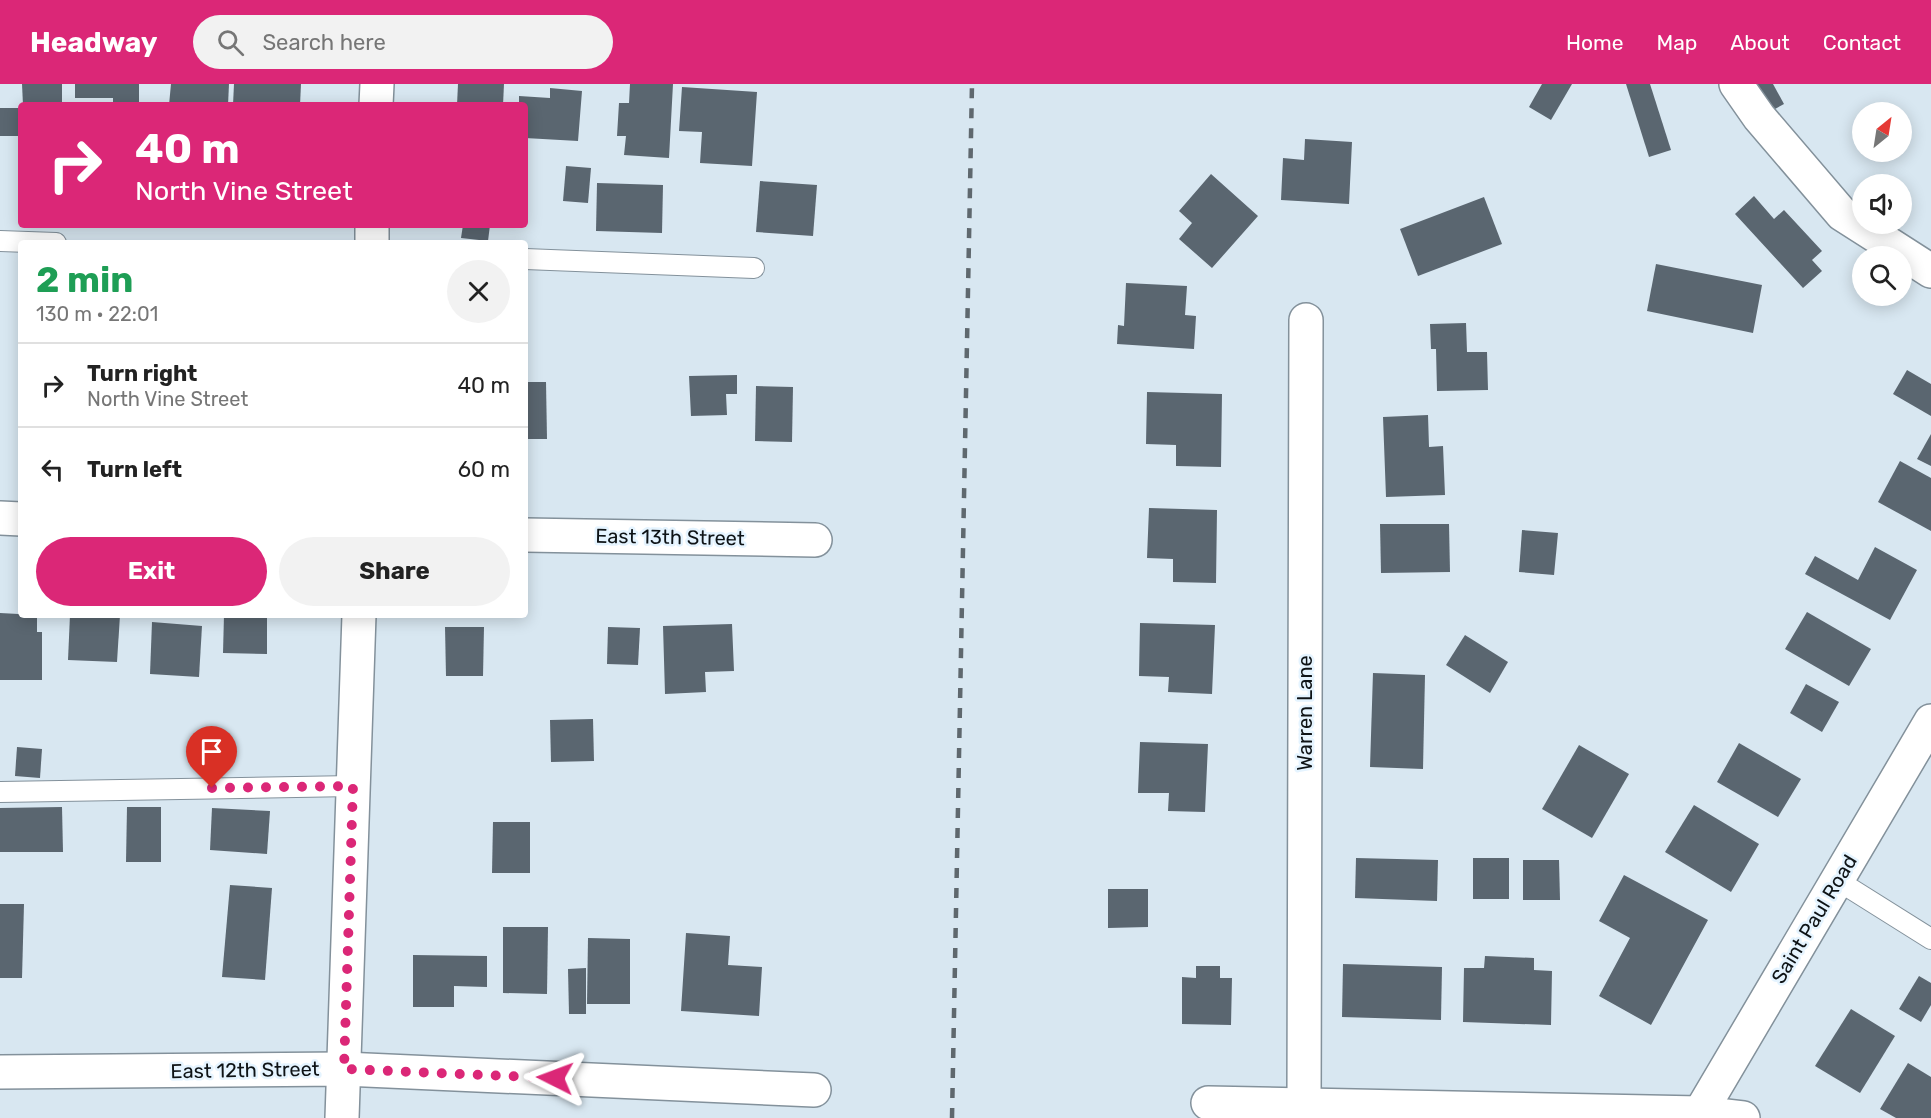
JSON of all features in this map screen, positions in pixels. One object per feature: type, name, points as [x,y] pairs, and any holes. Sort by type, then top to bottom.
[{"type":"street","points":[[376,102],[377,84]]},
{"type":"street","points":[[1736,84],[1759,117],[1842,214],[1931,271]]},
{"type":"street","name":"Warren Lane","points":[[1304,1105],[1306,320]]},
{"type":"street","points":[[0,518],[18,519]]},
{"type":"street","name":"East 13th Street","points":[[528,534],[815,540]]},
{"type":"street","points":[[342,1118],[359,618]]},
{"type":"street","name":"Saint Paul Road","points":[[1698,1116],[1931,721]]},
{"type":"street","name":"East 12th Street","points":[[0,1072],[344,1069],[814,1090]]},
{"type":"street","points":[[1208,1103],[1743,1118]]},
{"type":"lane","points":[[0,241],[18,242]]},
{"type":"lane","points":[[528,260],[754,268]]},
{"type":"lane","points":[[0,792],[353,786]]},
{"type":"lane","points":[[1837,880],[1931,939]]},
{"type":"building","points":[[22,84],[62,84],[62,102],[23,102]]},
{"type":"building","points":[[75,84],[139,84],[139,102],[113,102],[113,98],[75,98]]},
{"type":"building","points":[[171,84],[229,84],[228,102],[169,102]]},
{"type":"building","points":[[234,84],[301,84],[300,102],[233,102]]},
{"type":"building","points":[[458,84],[504,84],[503,102],[457,102]]},
{"type":"building","points":[[630,84],[673,84],[669,158],[624,155],[626,136],[617,136],[619,103],[629,103]]},
{"type":"building","points":[[1542,84],[1572,84],[1551,120],[1529,107]]},
{"type":"building","points":[[1626,84],[1650,84],[1671,150],[1649,157]]},
{"type":"building","points":[[1747,84],[1773,84],[1784,104],[1764,115]]},
{"type":"building","points":[[682,87],[757,92],[752,166],[700,163],[702,132],[679,131]]},
{"type":"building","points":[[550,88],[582,91],[578,141],[528,138],[528,102],[519,102],[519,96],[550,98]]},
{"type":"building","points":[[0,108],[18,108],[18,136],[0,136]]},
{"type":"building","points":[[1305,139],[1352,142],[1349,204],[1281,200],[1283,158],[1304,160]]},
{"type":"building","points":[[566,166],[591,168],[588,203],[563,201]]},
{"type":"building","points":[[1211,174],[1258,216],[1212,268],[1179,239],[1192,223],[1179,211]]},
{"type":"building","points":[[760,181],[817,185],[813,236],[756,232]]},
{"type":"building","points":[[597,183],[663,185],[662,233],[596,231]]},
{"type":"building","points":[[1754,196],[1774,219],[1784,210],[1822,251],[1812,260],[1822,271],[1803,288],[1735,214]]},
{"type":"building","points":[[1484,197],[1502,244],[1418,276],[1400,229]]},
{"type":"building","points":[[463,228],[490,228],[488,240],[461,238]]},
{"type":"building","points":[[1656,264],[1762,285],[1753,333],[1647,311]]},
{"type":"building","points":[[1126,283],[1187,286],[1185,315],[1196,316],[1194,349],[1117,344],[1118,325],[1124,326]]},
{"type":"building","points":[[1466,323],[1467,352],[1487,352],[1488,390],[1437,391],[1436,349],[1431,349],[1430,324]]},
{"type":"building","points":[[1907,370],[1931,384],[1931,416],[1893,394]]},
{"type":"building","points":[[737,375],[737,394],[726,394],[727,415],[691,416],[689,376]]},
{"type":"building","points":[[528,382],[546,382],[547,439],[528,439]]},
{"type":"building","points":[[756,386],[793,387],[792,442],[755,441]]},
{"type":"building","points":[[1147,392],[1222,394],[1221,467],[1176,466],[1176,445],[1146,444]]},
{"type":"building","points":[[1428,415],[1429,447],[1443,446],[1445,495],[1386,497],[1383,417]]},
{"type":"building","points":[[1931,434],[1931,466],[1917,459]]},
{"type":"building","points":[[1900,461],[1931,478],[1931,531],[1878,502]]},
{"type":"building","points":[[1149,508],[1217,510],[1216,583],[1173,582],[1173,559],[1147,558]]},
{"type":"building","points":[[1380,524],[1449,524],[1450,572],[1381,573]]},
{"type":"building","points":[[1522,530],[1558,533],[1554,575],[1519,572]]},
{"type":"building","points":[[1875,547],[1917,570],[1890,620],[1805,574],[1815,556],[1858,580]]},
{"type":"building","points":[[1807,612],[1871,649],[1849,686],[1785,649]]},
{"type":"building","points":[[0,613],[18,614],[18,618],[37,618],[37,632],[42,632],[42,680],[0,680]]},
{"type":"building","points":[[70,618],[120,618],[117,662],[68,660]]},
{"type":"building","points":[[224,618],[267,618],[267,654],[223,653]]},
{"type":"building","points":[[152,622],[202,626],[199,677],[150,674]]},
{"type":"building","points":[[1140,623],[1215,625],[1212,694],[1168,692],[1169,677],[1139,676]]},
{"type":"building","points":[[732,624],[734,671],[705,672],[706,692],[665,694],[663,626]]},
{"type":"building","points":[[445,627],[484,627],[483,676],[446,676]]},
{"type":"building","points":[[608,627],[640,628],[638,665],[607,664]]},
{"type":"building","points":[[1465,635],[1508,662],[1490,693],[1446,665]]},
{"type":"building","points":[[1373,673],[1425,675],[1423,769],[1370,767]]},
{"type":"building","points":[[1806,684],[1839,702],[1822,732],[1790,713]]},
{"type":"building","points":[[593,719],[594,761],[551,762],[550,720]]},
{"type":"building","points":[[1140,742],[1208,744],[1205,812],[1168,811],[1169,793],[1138,793]]},
{"type":"building","points":[[1739,743],[1801,779],[1778,817],[1717,782]]},
{"type":"building","points":[[1579,745],[1629,774],[1592,838],[1542,809]]},
{"type":"building","points":[[17,747],[42,749],[40,778],[15,776]]},
{"type":"building","points":[[1694,805],[1759,844],[1731,892],[1665,852]]},
{"type":"building","points":[[62,807],[63,852],[0,852],[0,808]]},
{"type":"building","points":[[127,807],[161,807],[161,862],[126,862]]},
{"type":"building","points":[[212,808],[270,811],[267,854],[210,850]]},
{"type":"building","points":[[493,822],[530,822],[530,873],[492,873]]},
{"type":"building","points":[[1356,858],[1438,860],[1437,901],[1355,898]]},
{"type":"building","points":[[1473,858],[1509,858],[1509,899],[1473,899]]},
{"type":"building","points":[[1523,860],[1559,860],[1560,900],[1523,900]]},
{"type":"building","points":[[1624,875],[1708,920],[1651,1025],[1599,996],[1630,938],[1599,921]]},
{"type":"building","points":[[230,885],[272,888],[265,980],[222,977]]},
{"type":"building","points":[[1108,889],[1148,889],[1148,927],[1108,928]]},
{"type":"building","points":[[0,904],[24,904],[22,978],[0,978]]},
{"type":"building","points":[[503,927],[548,927],[547,994],[503,993]]},
{"type":"building","points":[[686,933],[730,936],[728,965],[762,967],[759,1016],[681,1011]]},
{"type":"building","points":[[588,938],[630,939],[630,1004],[587,1004]]},
{"type":"building","points":[[413,955],[487,956],[487,987],[454,986],[454,1007],[413,1007]]},
{"type":"building","points":[[1485,956],[1534,958],[1534,970],[1552,971],[1551,1025],[1463,1022],[1464,968],[1484,968]]},
{"type":"building","points":[[1343,964],[1442,967],[1441,1020],[1342,1017]]},
{"type":"building","points":[[1196,966],[1220,966],[1220,978],[1232,978],[1231,1025],[1182,1024],[1182,977],[1196,978]]},
{"type":"building","points":[[586,968],[586,1014],[569,1014],[568,969]]},
{"type":"building","points":[[1919,976],[1931,983],[1931,1005],[1921,1022],[1899,1009]]},
{"type":"building","points":[[1851,1009],[1895,1036],[1860,1093],[1815,1066]]},
{"type":"building","points":[[1908,1063],[1931,1077],[1931,1118],[1896,1118],[1880,1109]]},
{"type":"railway","points":[[952,1118],[972,84]]},
{"type":"route","points":[[212,788],[353,786],[344,1069],[555,1078]]}]
